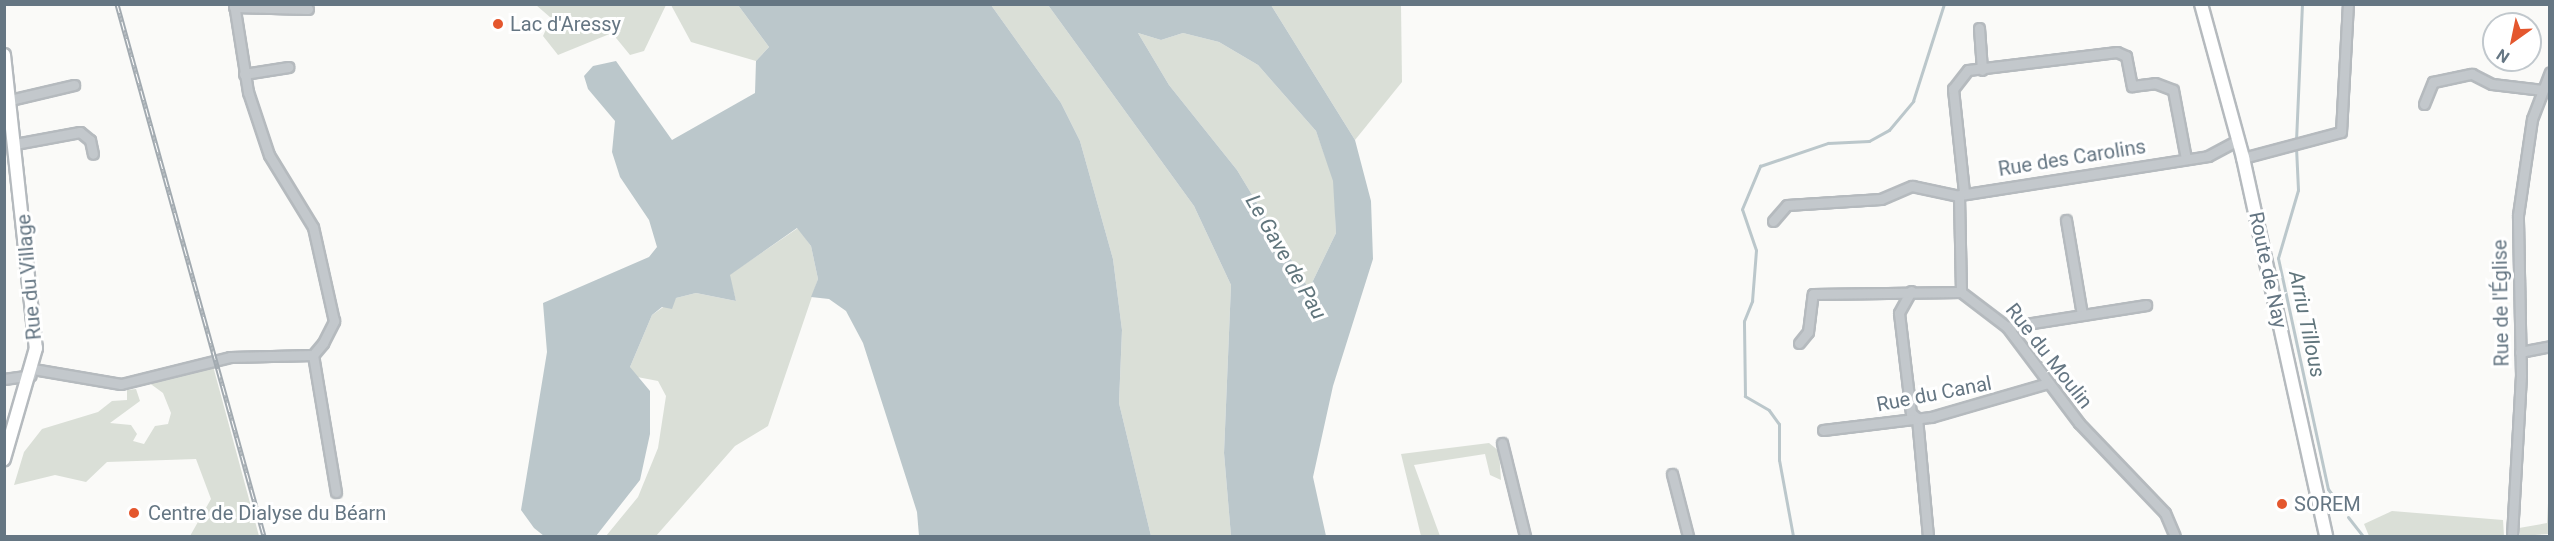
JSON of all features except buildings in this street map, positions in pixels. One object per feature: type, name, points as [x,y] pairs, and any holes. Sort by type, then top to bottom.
[{"type":"main road","name":"Route de Nay","points":[[2201,4],[2243,158],[2326,537]]},
{"type":"main road","name":"Rue du Village","points":[[4,55],[35,327],[32,372],[4,459]]},
{"type":"street","points":[[2243,158],[2341,132],[2348,4]]},
{"type":"street","points":[[308,9],[234,6],[244,74],[269,155],[313,226],[334,321],[312,355],[336,492]]},
{"type":"street","points":[[1979,28],[1982,70]]},
{"type":"street","points":[[1799,343],[1808,332],[1813,294],[1883,290],[1960,292],[1962,194],[1953,89],[1959,75],[2117,52],[2126,56],[2132,86],[2155,83],[2173,90],[2186,159]]},
{"type":"street","points":[[244,74],[288,67]]},
{"type":"street","name":"Rue de l'Église","points":[[2512,537],[2520,352],[2518,215],[2532,119],[2550,72]]},
{"type":"street","points":[[2424,104],[2433,82],[2472,74],[2492,84],[2543,90]]},
{"type":"street","points":[[10,100],[74,85]]},
{"type":"street","points":[[15,144],[80,132],[90,140],[93,154]]},
{"type":"street","name":"Rue des Carolins","points":[[1962,194],[2208,156],[2238,140]]},
{"type":"street","points":[[1773,221],[1787,205],[1881,199],[1912,186],[1962,194]]},
{"type":"street","points":[[2066,220],[2082,315]]},
{"type":"street","points":[[1883,290],[1899,307],[1911,413],[1917,418],[1928,537]]},
{"type":"street","points":[[1899,307],[1911,291]]},
{"type":"street","name":"Rue du Moulin","points":[[1960,292],[2007,327],[2048,383],[2165,513],[2175,537]]},
{"type":"street","points":[[2007,327],[2146,305]]},
{"type":"street","points":[[2520,352],[2550,346]]},
{"type":"street","points":[[4,379],[32,372],[121,384],[230,357],[312,355]]},
{"type":"street","name":"Rue du Canal","points":[[1823,430],[1917,418],[2021,395],[2048,383]]},
{"type":"street","points":[[1502,443],[1525,537]]},
{"type":"street","points":[[1672,474],[1688,537]]},
{"type":"shaded area","points":[[536,5],[666,5],[644,51],[630,55],[612,33],[558,55],[543,36],[551,18]]},
{"type":"shaded area","points":[[671,5],[738,5],[769,47],[756,61],[691,42]]},
{"type":"shaded area","points":[[991,5],[1048,5],[1194,206],[1231,285],[1224,453],[1231,536],[1151,536],[1119,403],[1122,330],[1113,259],[1080,141],[1061,103]]},
{"type":"shaded area","points":[[1271,5],[1401,5],[1402,82],[1355,140]]},
{"type":"shaded area","points":[[1138,33],[1161,40],[1183,33],[1219,42],[1258,65],[1316,131],[1334,181],[1336,233],[1309,289],[1237,170],[1169,85]]},
{"type":"shaded area","points":[[798,228],[811,246],[818,279],[768,426],[735,446],[656,536],[606,536],[638,497],[658,448],[666,396],[658,381],[632,376],[630,367],[652,315],[676,298],[696,293],[736,301],[729,275]]},
{"type":"shaded area","points":[[213,366],[259,536],[190,536],[211,499],[196,459],[107,462],[86,482],[55,475],[14,485],[24,452],[42,429],[98,412],[112,401],[127,400],[127,390],[136,389],[140,401],[110,423],[131,425],[137,434],[133,441],[144,444],[155,426],[168,424],[171,413],[163,393],[148,382]]},
{"type":"shaded area","points":[[1489,443],[1499,451],[1501,480],[1490,475],[1485,454],[1414,465],[1440,536],[1421,536],[1401,454]]},
{"type":"shaded area","points":[[2549,483],[2549,534],[2520,536],[2519,528],[2547,523]]},
{"type":"shaded area","points":[[2392,511],[2503,520],[2504,536],[2369,536],[2364,524]]},
{"type":"water","name":"Lac d'Aressy","points":[[738,5],[991,5],[1061,103],[1080,141],[1113,259],[1122,330],[1119,403],[1151,536],[919,536],[917,512],[863,343],[846,311],[829,299],[811,297],[818,279],[811,246],[797,228],[730,275],[736,301],[696,293],[676,298],[672,309],[662,307],[652,315],[630,367],[650,391],[650,434],[640,480],[596,536],[544,536],[534,528],[521,510],[547,352],[543,303],[649,257],[657,247],[649,220],[620,177],[612,152],[615,121],[588,89],[584,76],[593,66],[616,61],[672,140],[755,93],[756,61],[769,47]]},
{"type":"water","name":"Le Gave de Pau","points":[[1048,5],[1271,5],[1355,140],[1371,201],[1373,259],[1333,386],[1313,477],[1326,536],[1231,536],[1224,453],[1231,285],[1194,206]],"holes":[[[1138,33],[1161,40],[1183,33],[1219,42],[1258,65],[1316,131],[1333,181],[1336,233],[1309,289],[1237,170],[1169,85]]]},
{"type":"waterway","points":[[1793,536],[1779,460],[1779,424],[1769,410],[1745,396],[1744,321],[1752,301],[1756,250],[1742,209],[1760,166],[1828,143],[1869,141],[1889,130],[1913,101],[1944,4]]},
{"type":"waterway","name":"Arriu Tillous","points":[[2296,141],[2302,4]]},
{"type":"waterway","name":"Arriu Tillous","points":[[2296,147],[2298,190],[2278,258],[2328,489],[2338,503]]},
{"type":"waterway","name":"Arriu Tillous","points":[[2348,517],[2363,536]]},
{"type":"railway","points":[[117,4],[264,536]]},
{"type":"place","name":"Lac d'Aressy","points":[[498,24]]},
{"type":"place","name":"SOREM","points":[[2282,504]]},
{"type":"place","name":"Centre de Dialyse du Béarn","points":[[134,513]]}]
